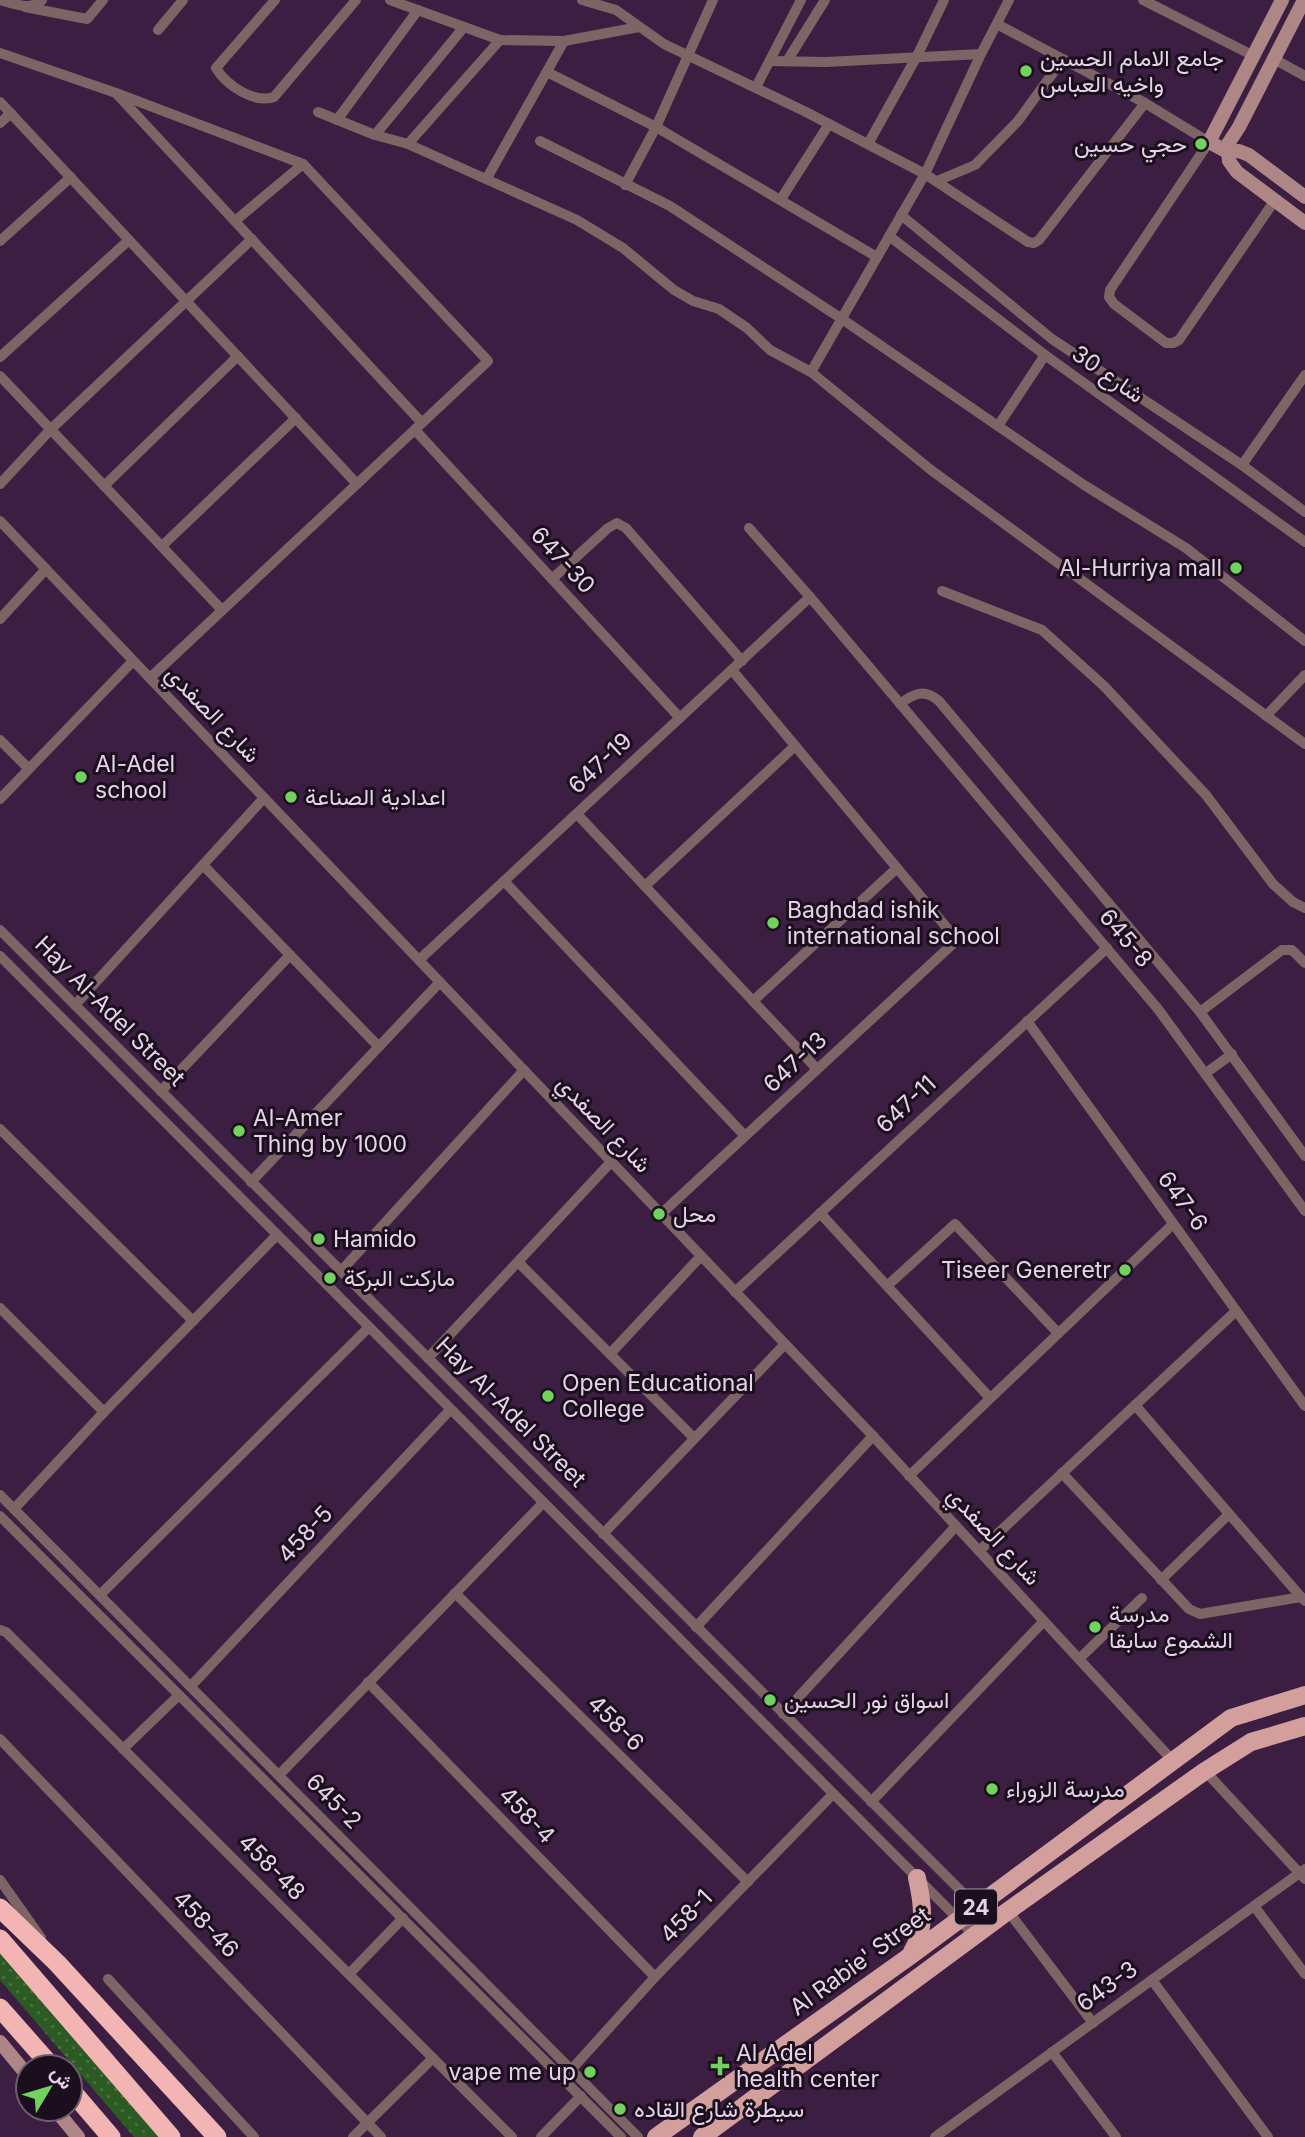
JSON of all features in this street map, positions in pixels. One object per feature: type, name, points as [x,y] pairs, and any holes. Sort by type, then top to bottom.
[{"type":"highway","points":[[0,1908],[57,1963],[217,2137]]},
{"type":"highway","points":[[0,1939],[171,2137]]},
{"type":"highway","points":[[0,2008],[40,2053]]},
{"type":"highway","points":[[84,2105],[111,2137]]},
{"type":"main road","name":"Al Rabie' Street","points":[[656,2137],[910,1956],[1231,1718],[1305,1695]]},
{"type":"main road","name":"24","points":[[702,2137],[1008,1911],[1205,1771],[1251,1742],[1305,1726]]},
{"type":"main road","points":[[910,1956],[918,1942],[922,1924],[922,1898],[917,1878]]},
{"type":"street","points":[[0,0],[87,19],[103,0]]},
{"type":"street","points":[[25,6],[37,4],[42,0]]},
{"type":"street","points":[[158,30],[183,0]]},
{"type":"street","points":[[275,0],[216,68],[221,77],[231,84],[256,98],[266,100],[274,97],[356,0]]},
{"type":"street","points":[[390,0],[500,40],[564,41],[639,27]]},
{"type":"street","points":[[582,0],[618,5],[639,27],[688,56],[756,87],[925,174],[1028,242],[1034,243],[1145,103]]},
{"type":"street","points":[[625,185],[656,127],[713,0]]},
{"type":"street","points":[[756,87],[801,0]]},
{"type":"street","points":[[787,61],[825,0]]},
{"type":"street","points":[[868,144],[917,56],[944,0]]},
{"type":"street","points":[[811,372],[925,174],[1009,0]]},
{"type":"street","points":[[1143,0],[1254,56]]},
{"type":"street","points":[[1275,200],[1179,340],[1166,342],[1114,304],[1109,297],[1110,290],[1209,142],[1282,0]]},
{"type":"street","points":[[1304,0],[1226,151],[1234,169],[1305,223]]},
{"type":"street","points":[[337,120],[418,10]]},
{"type":"street","points":[[997,24],[1145,103],[1226,151],[1239,151],[1249,155],[1305,197]]},
{"type":"street","points":[[375,135],[464,27]]},
{"type":"street","points":[[408,144],[500,40]]},
{"type":"street","points":[[487,178],[564,41]]},
{"type":"street","points":[[0,53],[116,93],[303,164],[488,361],[150,678]]},
{"type":"street","points":[[771,61],[827,62],[981,54]]},
{"type":"street","points":[[937,181],[975,165],[1018,121],[1063,59]]},
{"type":"street","points":[[1274,59],[1305,76]]},
{"type":"street","points":[[547,72],[656,127],[877,257]]},
{"type":"street","name":"647-30","points":[[116,93],[252,239],[552,579],[680,718]]},
{"type":"street","points":[[0,102],[357,484]]},
{"type":"street","points":[[318,112],[375,135],[408,144],[577,219],[623,248],[674,290],[693,301],[719,309],[747,328],[770,350],[811,372],[931,470],[1305,744]]},
{"type":"street","points":[[0,123],[11,113]]},
{"type":"street","points":[[781,199],[829,124]]},
{"type":"street","points":[[540,141],[670,206],[842,319],[1084,485],[1186,548],[1305,641]]},
{"type":"street","points":[[234,221],[303,164]]},
{"type":"street","points":[[0,242],[71,177]]},
{"type":"street","name":"شارع 30","points":[[901,215],[1052,339],[1223,452],[1305,512]]},
{"type":"street","name":"شارع 30","points":[[889,236],[1045,355],[1305,542]]},
{"type":"street","points":[[0,484],[51,429],[252,239]]},
{"type":"street","points":[[0,357],[129,240]]},
{"type":"street","points":[[998,426],[1045,355]]},
{"type":"street","points":[[104,486],[238,356]]},
{"type":"street","points":[[1242,465],[1305,375]]},
{"type":"street","points":[[0,376],[222,610]]},
{"type":"street","points":[[162,546],[296,418]]},
{"type":"street","points":[[1209,471],[1223,452]]},
{"type":"street","name":"شارع الصفدي","points":[[0,521],[873,1436],[1173,1761]]},
{"type":"street","points":[[552,579],[617,523],[626,528],[742,660]]},
{"type":"street","name":"645-8","points":[[749,528],[1158,1009],[1305,1211]]},
{"type":"street","points":[[0,620],[46,569]]},
{"type":"street","points":[[943,591],[1042,630],[1104,686],[1206,795],[1273,884],[1293,902],[1305,908]]},
{"type":"street","name":"647-19","points":[[419,960],[810,597]]},
{"type":"street","points":[[0,799],[134,661]]},
{"type":"street","points":[[732,670],[897,867],[753,1001]]},
{"type":"street","points":[[1266,716],[1305,675]]},
{"type":"street","name":"645-8","points":[[900,704],[920,693],[933,696],[939,701],[1200,1012],[1305,1156]]},
{"type":"street","points":[[0,740],[29,769]]},
{"type":"street","points":[[645,886],[795,746]]},
{"type":"street","points":[[75,1005],[264,798]]},
{"type":"street","points":[[577,814],[817,1069]]},
{"type":"street","points":[[203,865],[379,1047]]},
{"type":"street","name":"647-13","points":[[661,1214],[957,940],[897,867]]},
{"type":"street","points":[[505,881],[745,1136]]},
{"type":"street","name":"Hay Al-Adel Street","points":[[0,930],[993,1923]]},
{"type":"street","name":"647-11","points":[[735,1292],[1107,948]]},
{"type":"street","points":[[1200,1012],[1282,950],[1292,950],[1305,963]]},
{"type":"street","points":[[161,1091],[290,955]]},
{"type":"street","name":"Hay Al-Adel Street","points":[[0,956],[975,1936]]},
{"type":"street","points":[[251,1182],[440,982]]},
{"type":"street","name":"647-6","points":[[1027,1021],[1305,1406]]},
{"type":"street","points":[[1206,1073],[1232,1054]]},
{"type":"street","points":[[341,1271],[524,1070]]},
{"type":"street","points":[[183,1142],[196,1128]]},
{"type":"street","points":[[0,1129],[193,1321]]},
{"type":"street","points":[[428,1358],[611,1162]]},
{"type":"street","points":[[820,1213],[990,1398]]},
{"type":"street","points":[[887,1286],[956,1224],[1058,1333]]},
{"type":"street","points":[[909,1476],[1173,1224]]},
{"type":"street","points":[[14,1509],[104,1412],[276,1236]]},
{"type":"street","points":[[610,1354],[701,1256]]},
{"type":"street","points":[[518,1262],[694,1438]]},
{"type":"street","points":[[0,1308],[104,1412]]},
{"type":"street","points":[[979,1551],[1236,1311]]},
{"type":"street","points":[[100,1595],[368,1328]]},
{"type":"street","points":[[603,1534],[785,1344]]},
{"type":"street","points":[[1135,1405],[1303,1599]]},
{"type":"street","name":"458-5","points":[[191,1686],[450,1410]]},
{"type":"street","points":[[696,1627],[873,1436]]},
{"type":"street","points":[[1062,1473],[1189,1609],[1200,1614],[1303,1599]]},
{"type":"street","name":"645-2","points":[[0,1495],[638,2137]]},
{"type":"street","points":[[279,1774],[543,1503]]},
{"type":"street","points":[[1161,1580],[1229,1514]]},
{"type":"street","name":"645-2","points":[[0,1516],[621,2137]]},
{"type":"street","points":[[783,1714],[956,1526]]},
{"type":"street","points":[[43,1559],[53,1549]]},
{"type":"street","name":"458-6","points":[[455,1593],[748,1882]]},
{"type":"street","points":[[1079,1659],[1142,1598]]},
{"type":"street","points":[[870,1802],[1044,1621]]},
{"type":"street","name":"458-48","points":[[0,1630],[6,1632],[512,2137]]},
{"type":"street","points":[[718,1678],[732,1664]]},
{"type":"street","name":"458-4","points":[[368,1682],[655,1978]]},
{"type":"street","points":[[123,1749],[179,1695]]},
{"type":"street","name":"458-46","points":[[0,1739],[381,2137]]},
{"type":"street","points":[[1205,1771],[1303,1874]]},
{"type":"street","points":[[847,1807],[859,1801],[861,1793]]},
{"type":"street","name":"458-1","points":[[571,2070],[655,1978],[833,1794]]},
{"type":"street","name":"643-3","points":[[935,2137],[1254,1906],[1303,1874]]},
{"type":"street","points":[[0,1880],[57,1963]]},
{"type":"street","points":[[1254,1906],[1305,1973]]},
{"type":"street","points":[[1008,1911],[1093,2022]]},
{"type":"street","points":[[349,1974],[403,1918]]},
{"type":"street","points":[[108,1979],[254,2137]]},
{"type":"street","points":[[1152,1980],[1268,2137]]},
{"type":"street","points":[[0,2042],[14,2059]]},
{"type":"street","points":[[1052,2052],[1116,2137]]},
{"type":"street","points":[[353,2137],[433,2058]]},
{"type":"street","points":[[541,2137],[581,2096]]},
{"type":"street","points":[[66,2123],[78,2137]]},
{"type":"street","points":[[950,2126],[958,2137]]},
{"type":"green space","points":[[0,1948],[164,2137],[134,2137],[84,2078],[84,2053],[62,2053],[0,1980]]},
{"type":"place","name":"جامع الامام الحسين واخيه العباس","points":[[1026,71]]},
{"type":"place","name":"حجي حسين","points":[[1201,144]]},
{"type":"place","name":"Al-Hurriya mall","points":[[1236,568]]},
{"type":"place","name":"Al-Adel school","points":[[81,777]]},
{"type":"place","name":"اعدادية الصناعة","points":[[291,797]]},
{"type":"place","name":"Baghdad ishik international school","points":[[773,923]]},
{"type":"place","name":"Al-Amer Thing by 1000","points":[[239,1131]]},
{"type":"place","name":"محل","points":[[659,1214]]},
{"type":"place","name":"Hamido","points":[[319,1239]]},
{"type":"place","name":"Tiseer Generetr","points":[[1125,1270]]},
{"type":"place","name":"ماركت البركة","points":[[330,1278]]},
{"type":"place","name":"Open Educational College","points":[[548,1396]]},
{"type":"place","name":"مدرسة الشموع سابقا","points":[[1095,1627]]},
{"type":"place","name":"اسواق نور الحسين","points":[[770,1700]]},
{"type":"place","name":"مدرسة الزوراء","points":[[992,1789]]},
{"type":"place","name":"Al Adel health center","points":[[720,2066]]},
{"type":"place","name":"vape me up","points":[[590,2072]]},
{"type":"place","name":"سيطرة شارع القاده","points":[[620,2109]]}]
